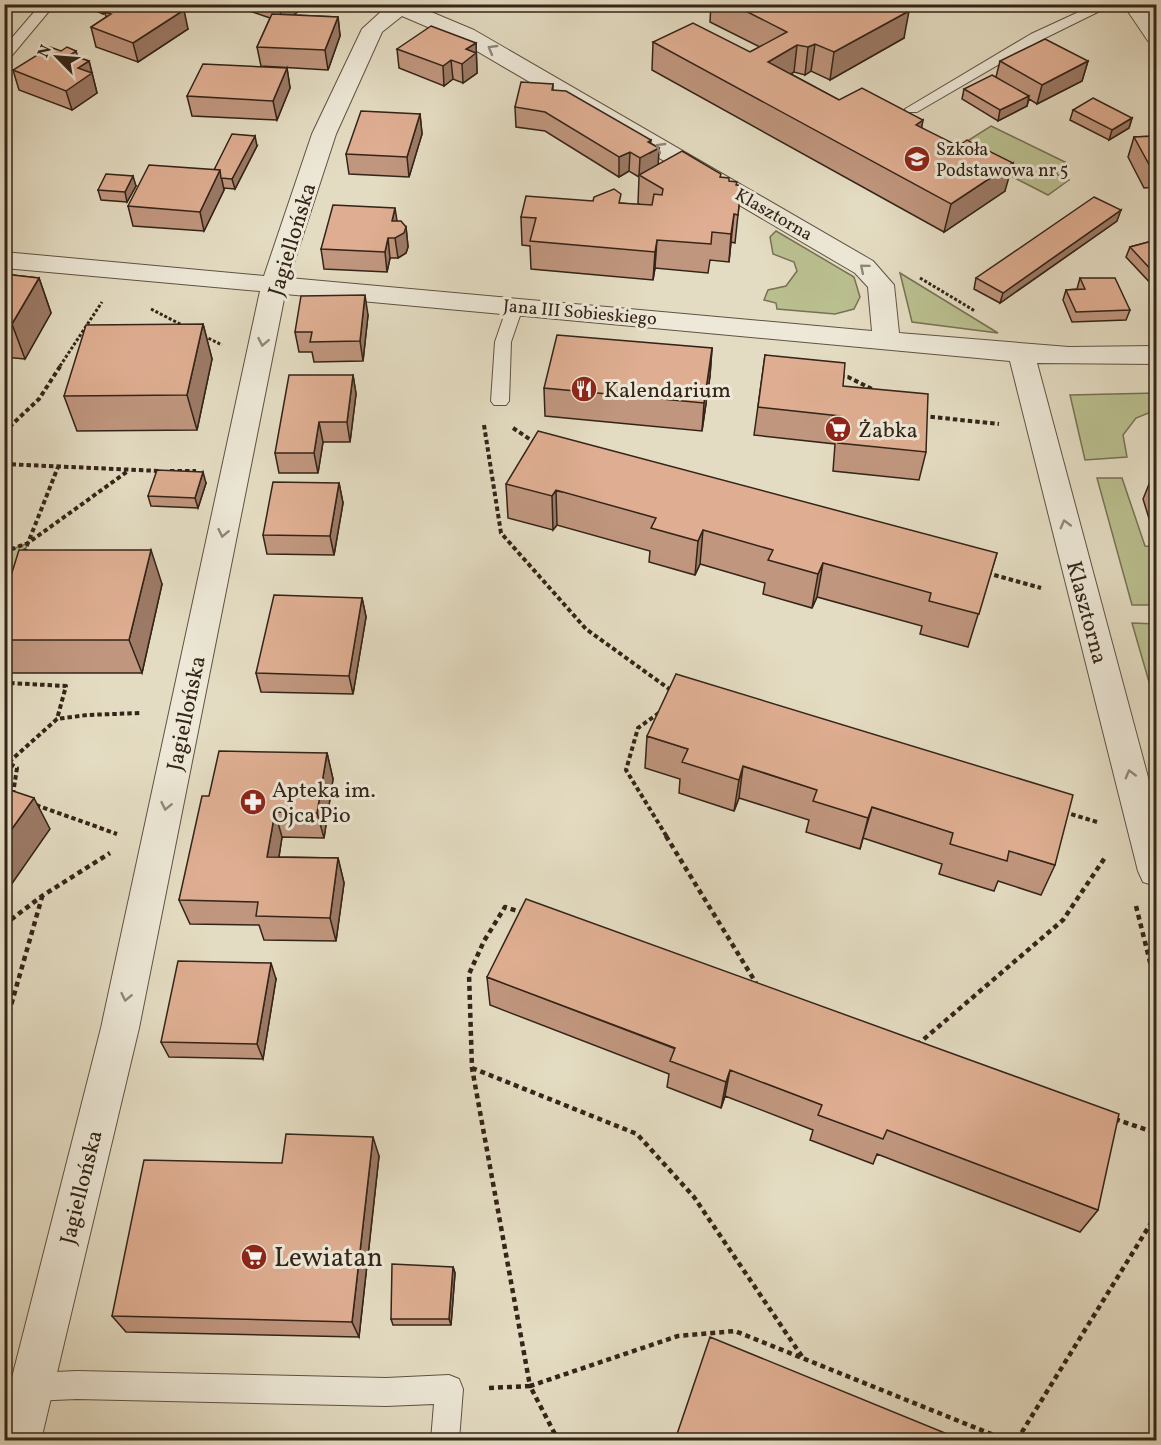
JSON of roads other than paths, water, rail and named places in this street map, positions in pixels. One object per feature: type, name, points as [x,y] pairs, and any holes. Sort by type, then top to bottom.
[{"type":"street","points":[[1133,4],[1156,36]]},
{"type":"street","name":"Jagiellońska","points":[[20,1416],[120,1028],[274,285],[324,134],[373,29],[396,6]]},
{"type":"street","name":"Klasztorna","points":[[396,6],[429,18],[486,46],[864,267],[881,285],[886,340]]},
{"type":"street","name":"Jana III Sobieskiego","points":[[4,260],[1020,353],[1069,356],[1156,355]]},
{"type":"street","name":"Klasztorna","points":[[1020,353],[1148,813],[1156,871]]},
{"type":"lane","points":[[4,56],[49,4]]},
{"type":"lane","points":[[912,109],[1036,37],[1108,4]]},
{"type":"lane","points":[[500,401],[503,342],[516,307]]},
{"type":"lane","points":[[20,1416],[88,1385],[386,1392],[449,1389],[446,1440]]},
{"type":"place","name":"Szkoła Podstawowa nr 5","points":[[917,159]]},
{"type":"place","name":"Kalendarium","points":[[584,389]]},
{"type":"place","name":"Żabka","points":[[838,429]]},
{"type":"place","name":"Apteka im. Ojca Pio","points":[[253,802]]},
{"type":"place","name":"Lewiatan","points":[[254,1257]]}]
